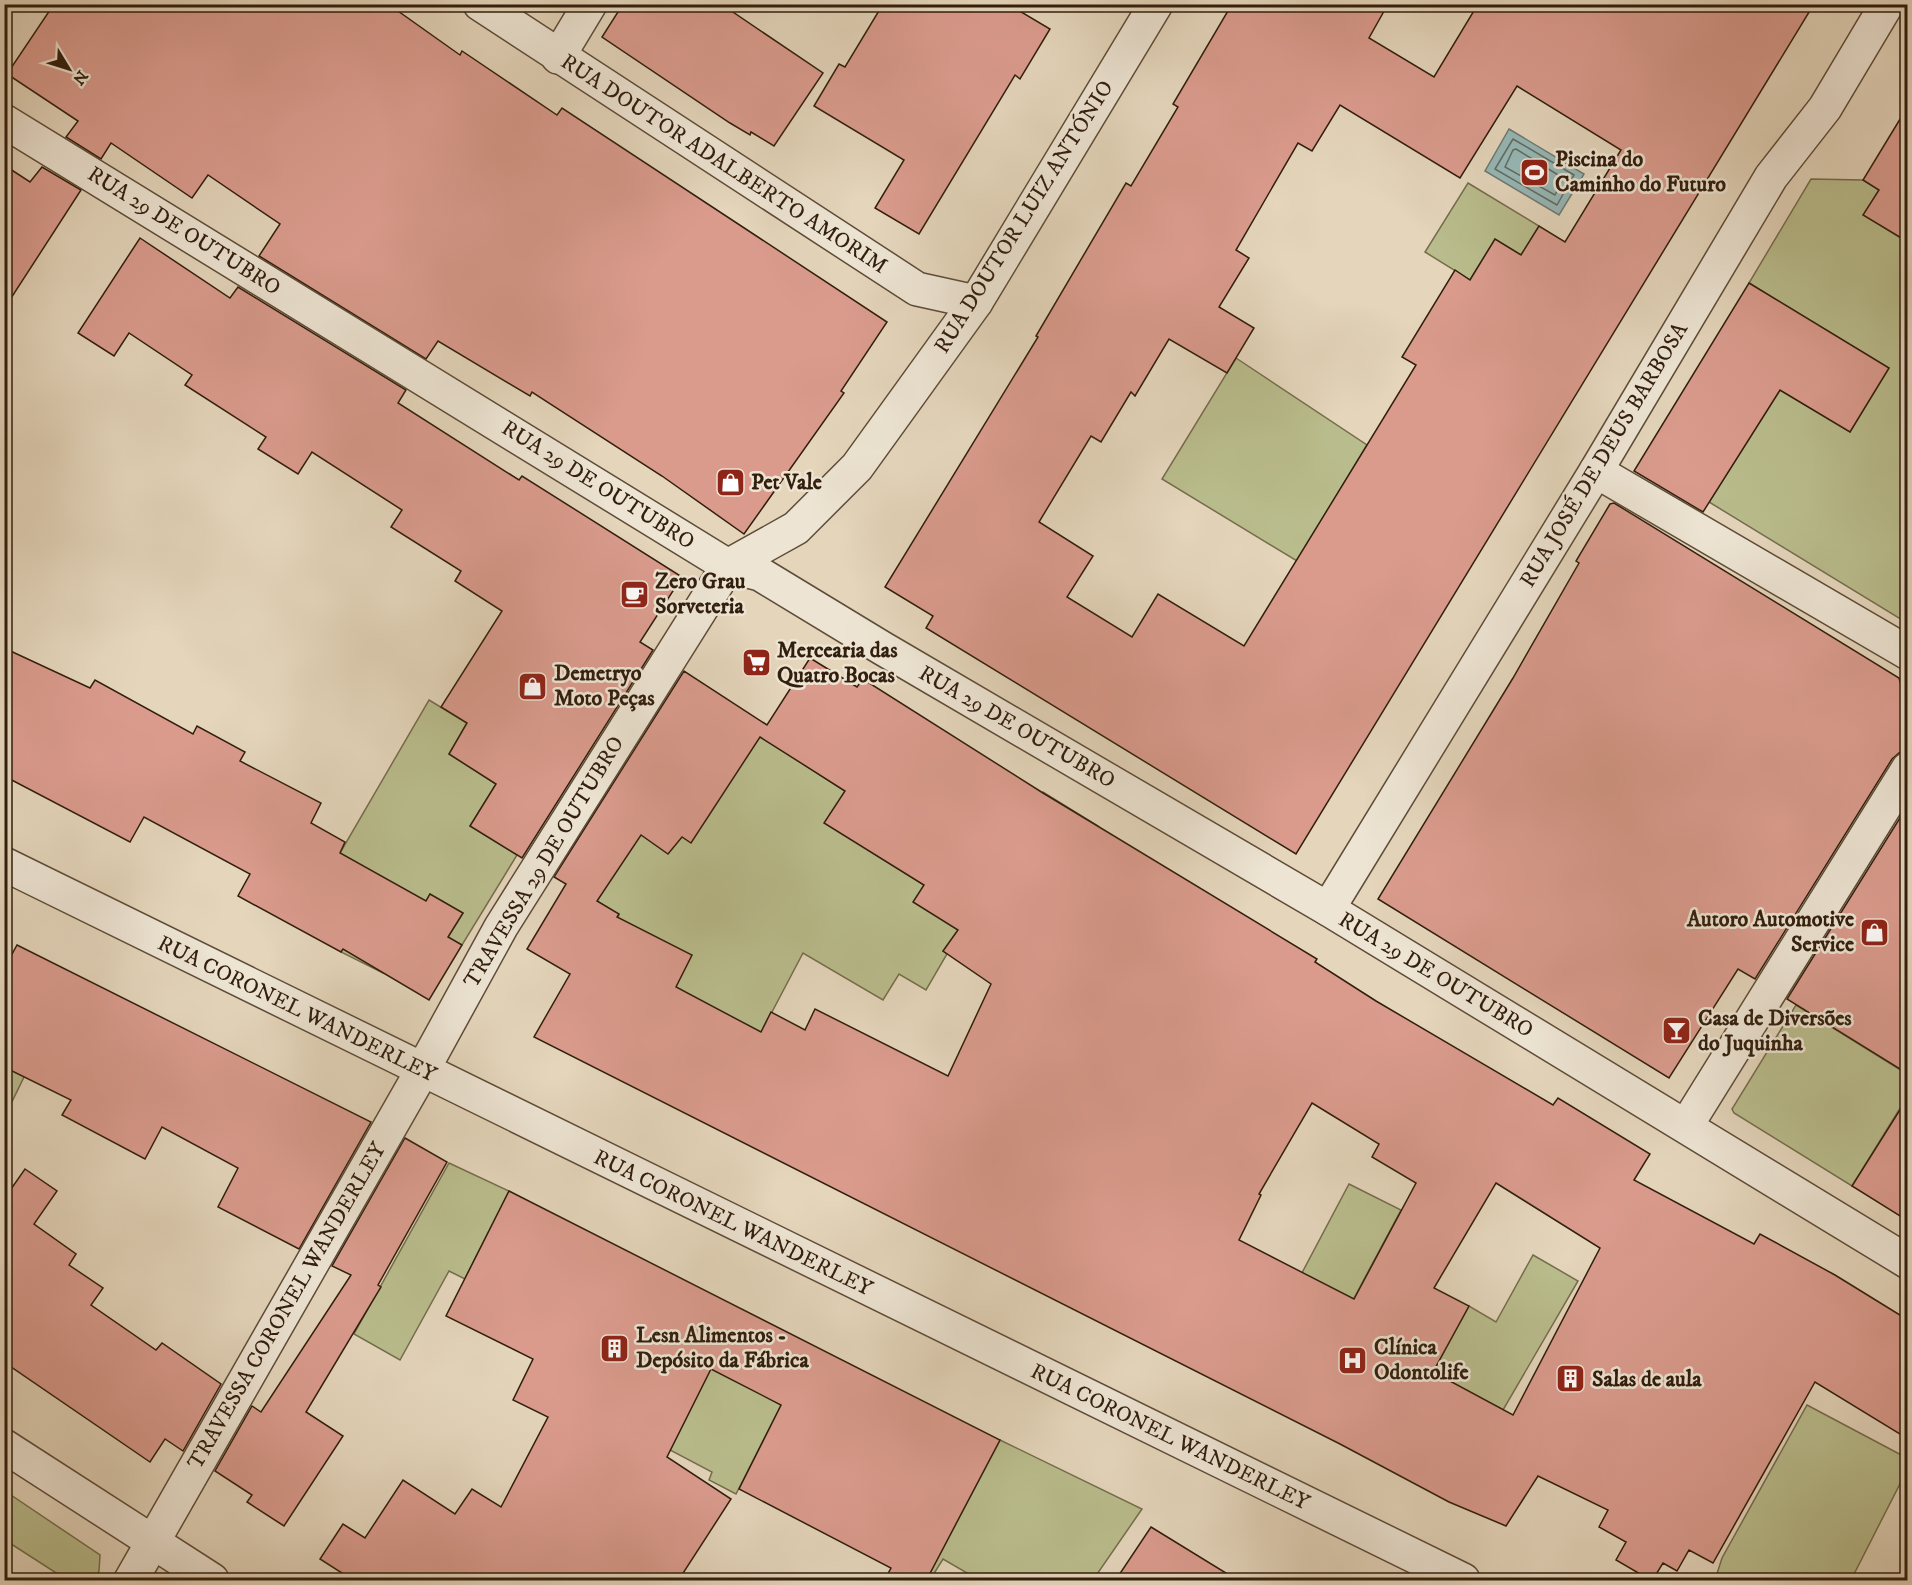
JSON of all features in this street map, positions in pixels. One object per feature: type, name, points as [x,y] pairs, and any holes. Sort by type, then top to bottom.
[{"type":"street","name":"RUA DOUTOR ADALBERTO AMORIM","points":[[480,4],[917,289],[976,302]]},
{"type":"street","points":[[558,57],[590,4]]},
{"type":"street","name":"RUA DOUTOR LUIZ ANTÓNIO","points":[[728,566],[796,528],[857,467],[976,302],[1156,4]]},
{"type":"street","name":"RUA JOSÉ DE DEUS BARBOSA","points":[[1328,909],[1596,471],[1771,177],[1825,108],[1887,4]]},
{"type":"street","name":"RUA 29 DE OUTUBRO","points":[[4,121],[728,566],[760,574],[1328,909],[1908,1262]]},
{"type":"street","points":[[1596,471],[1908,653]]},
{"type":"street","name":"TRAVESSA 29 DE OUTUBRO","points":[[422,1071],[501,927],[728,566]]},
{"type":"street","points":[[1686,1126],[1908,769]]},
{"type":"street","name":"RUA CORONEL WANDERLEY","points":[[4,864],[1463,1581]]},
{"type":"street","name":"TRAVESSA CORONEL WANDERLEY","points":[[131,1581],[151,1542],[422,1071]]},
{"type":"street","points":[[4,1446],[212,1581]]},
{"type":"green space","points":[[1811,179],[1863,180],[1879,190],[1864,215],[1907,242],[1907,623],[1709,502],[1780,390],[1850,432],[1889,368],[1749,283]]},
{"type":"green space","points":[[1468,183],[1539,226],[1521,255],[1495,239],[1470,280],[1425,252]]},
{"type":"green space","points":[[1236,358],[1367,445],[1297,561],[1162,479]]},
{"type":"green space","points":[[429,700],[467,723],[449,754],[496,784],[470,826],[517,855],[462,945],[448,937],[463,913],[430,894],[383,973],[341,952],[382,877],[340,853]]},
{"type":"green space","points":[[760,736],[845,791],[868,850],[924,885],[959,929],[1043,792],[1098,826],[1013,963],[958,930],[943,951],[947,954],[926,990],[899,974],[883,1000],[803,953],[712,1126],[716,1009],[676,987],[594,956],[619,915],[597,901],[650,816]]},
{"type":"green space","points":[[1796,1005],[1907,1074],[1907,1097],[1852,1186],[1734,1113],[1732,1109]]},
{"type":"green space","points":[[5,1055],[24,1077],[5,1116]]},
{"type":"green space","points":[[449,1163],[509,1191],[465,1279],[449,1271],[400,1360],[354,1334]]},
{"type":"green space","points":[[1349,1184],[1401,1210],[1353,1300],[1286,1303]]},
{"type":"green space","points":[[1533,1255],[1578,1281],[1503,1410],[1433,1372],[1469,1306],[1496,1322]]},
{"type":"green space","points":[[741,1309],[812,1345],[736,1494],[709,1480],[712,1472],[670,1450]]},
{"type":"green space","points":[[1807,1405],[1907,1458],[1907,1470],[1851,1580],[1715,1580],[1722,1558]]},
{"type":"green space","points":[[1000,1440],[1142,1509],[1093,1580],[979,1580],[943,1559],[930,1580],[926,1580]]},
{"type":"green space","points":[[5,1491],[100,1555],[99,1571],[94,1580],[67,1580],[5,1540]]},
{"type":"water","name":"Piscina do Caminho do Futuro","points":[[1509,129],[1584,174],[1559,215],[1485,171]]},
{"type":"building","points":[[54,4],[388,4],[460,55],[462,51],[557,115],[562,108],[887,322],[841,391],[844,393],[744,534],[662,476],[532,392],[530,396],[438,341],[426,359],[259,256],[280,224],[208,175],[192,198],[111,143],[101,159],[66,137],[78,121],[7,74]]},
{"type":"building","points":[[623,4],[721,4],[823,73],[774,146],[730,123],[602,37]]},
{"type":"building","points":[[883,4],[1008,4],[1050,29],[1020,79],[1015,75],[919,234],[875,208],[904,160],[814,106],[839,64],[845,67]]},
{"type":"building","points":[[1232,4],[1388,4],[1369,38],[1434,77],[1478,4],[1814,4],[1296,854],[926,628],[933,616],[885,587],[1038,337],[1036,336],[1126,183],[1131,186],[1178,107],[1173,104]],"holes":[[[1517,86],[1621,150],[1565,242],[1539,226],[1521,255],[1495,239],[1470,280],[1455,270],[1402,357],[1416,365],[1244,646],[1158,594],[1132,637],[1067,597],[1093,556],[1039,522],[1091,436],[1101,442],[1131,392],[1135,396],[1169,339],[1227,373],[1254,328],[1219,307],[1249,258],[1236,250],[1298,143],[1312,151],[1340,105],[1460,178]]]},
{"type":"building","points":[[1908,106],[1908,242],[1863,215],[1879,190],[1863,180]]},
{"type":"building","points":[[4,165],[30,182],[42,167],[81,190],[4,309]]},
{"type":"building","points":[[140,238],[230,298],[238,287],[406,390],[398,403],[519,480],[522,476],[682,577],[640,642],[653,650],[522,858],[470,826],[496,784],[449,754],[467,723],[441,707],[502,611],[455,581],[461,571],[391,527],[402,510],[312,452],[298,474],[258,449],[266,437],[185,385],[192,375],[129,333],[114,356],[78,333]]},
{"type":"building","points":[[1749,283],[1889,368],[1850,432],[1780,390],[1703,512],[1634,471]]},
{"type":"building","points":[[1614,503],[1899,678],[1908,709],[1908,750],[1892,759],[1755,979],[1738,969],[1669,1078],[1378,899],[1513,678],[1579,563],[1576,561],[1610,504]]},
{"type":"building","points":[[4,648],[90,688],[95,680],[193,734],[197,726],[245,752],[240,761],[321,803],[311,823],[345,842],[340,853],[426,901],[430,894],[463,913],[448,937],[462,945],[429,1000],[343,949],[341,952],[238,896],[250,874],[144,817],[130,842],[4,776]]},
{"type":"building","points":[[810,658],[857,687],[863,679],[1043,793],[1317,959],[1315,962],[1376,1001],[1553,1105],[1558,1098],[1650,1154],[1634,1180],[1754,1244],[1760,1234],[1835,1275],[1908,1320],[1908,1439],[1815,1382],[1713,1563],[1689,1550],[1677,1571],[1663,1563],[1652,1581],[1616,1560],[1626,1542],[1599,1527],[1608,1510],[1538,1476],[1506,1526],[1449,1502],[1340,1444],[534,1037],[570,974],[527,949],[566,884],[554,877],[684,671],[767,725]],"holes":[[[760,737],[845,791],[824,823],[924,885],[913,902],[958,930],[943,951],[991,984],[948,1076],[815,1009],[805,1030],[771,1012],[761,1032],[676,987],[692,955],[617,917],[619,914],[597,901],[641,835],[668,854],[682,837],[691,843]],[[1312,1103],[1379,1144],[1372,1157],[1416,1183],[1354,1299],[1239,1240],[1261,1195],[1259,1194]],[[1496,1183],[1600,1248],[1513,1415],[1433,1372],[1469,1306],[1434,1288]]]},
{"type":"building","name":"Autoro Automotive Service","points":[[1908,805],[1908,1074],[1787,999]]},
{"type":"building","points":[[17,945],[371,1122],[299,1249],[218,1207],[238,1168],[162,1127],[145,1159],[62,1115],[71,1100],[4,1067],[4,969]]},
{"type":"building","points":[[1908,1097],[1908,1221],[1852,1186]]},
{"type":"building","points":[[405,1138],[447,1162],[378,1285],[381,1287],[306,1412],[343,1436],[284,1526],[247,1502],[252,1495],[215,1471],[252,1406],[261,1412],[351,1275],[332,1266]]},
{"type":"building","points":[[25,1169],[57,1191],[34,1224],[76,1254],[69,1265],[103,1288],[91,1305],[156,1350],[162,1343],[221,1384],[183,1451],[165,1439],[150,1462],[4,1362],[4,1199]]},
{"type":"building","points":[[509,1191],[1000,1440],[926,1581],[884,1581],[891,1568],[739,1489],[781,1405],[711,1369],[667,1457],[731,1499],[678,1581],[338,1581],[342,1573],[320,1559],[343,1524],[365,1538],[403,1480],[455,1514],[472,1489],[501,1507],[548,1417],[513,1400],[533,1359],[446,1316]]},
{"type":"building","points":[[1151,1527],[1239,1581],[1115,1581]]},
{"type":"place","name":"Piscina do Caminho do Futuro","points":[[1534,172]]},
{"type":"place","name":"Pet Vale","points":[[730,482]]},
{"type":"place","name":"Zero Grau Sorveteria","points":[[634,594]]},
{"type":"place","name":"Mercearia das Quatro Bocas","points":[[756,663]]},
{"type":"place","name":"Demetryo Moto Peças","points":[[533,686]]},
{"type":"place","name":"Autoro Automotive Service","points":[[1875,932]]},
{"type":"place","name":"Casa de Diversões do Juquinha","points":[[1677,1031]]},
{"type":"place","name":"Lesn Alimentos - Depósito da Fábrica","points":[[615,1348]]},
{"type":"place","name":"Clínica Odontolife","points":[[1353,1360]]},
{"type":"place","name":"Salas de aula","points":[[1571,1379]]}]
